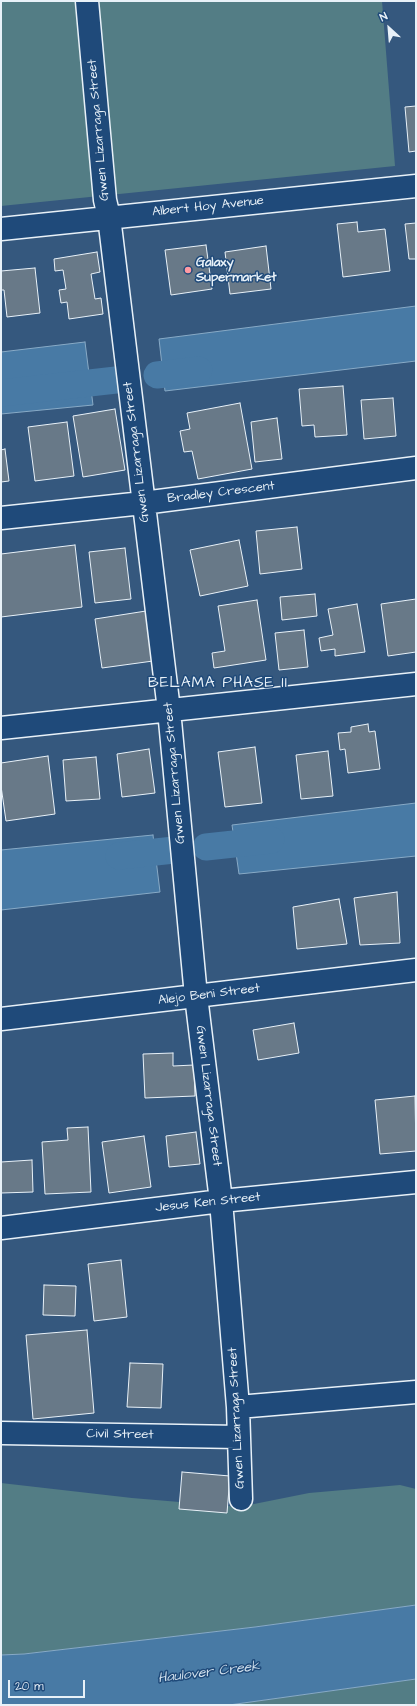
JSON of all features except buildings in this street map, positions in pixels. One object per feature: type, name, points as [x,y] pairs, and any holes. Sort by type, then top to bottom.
[{"type":"street","name":"Gwen Lizarraga Street","points":[[87,1],[105,200],[109,217],[169,710],[196,996],[222,1201],[238,1406],[241,1499]]},
{"type":"street","name":"Albert Hoy Avenue","points":[[1,229],[416,186]]},
{"type":"street","name":"Bradley Crescent","points":[[1,518],[416,468]]},
{"type":"street","points":[[1,728],[416,684]]},
{"type":"street","name":"Alejo Beni Street","points":[[1,1019],[416,970]]},
{"type":"street","name":"Jesus Ken Street","points":[[1,1228],[222,1201],[416,1182]]},
{"type":"street","points":[[238,1406],[416,1392]]},
{"type":"street","name":"Civil Street","points":[[1,1432],[239,1437]]},
{"type":"green space","points":[[1,1],[382,1],[395,166],[1,206]]},
{"type":"green space","points":[[1,1483],[132,1498],[239,1507],[309,1493],[400,1485],[416,1489],[416,1605],[255,1627],[24,1654],[1,1655]]},
{"type":"green space","points":[[416,1679],[416,1705],[229,1705]]},
{"type":"water","points":[[416,306],[416,361],[165,391],[159,339]]},
{"type":"water","points":[[85,342],[93,405],[1,414],[1,352]]},
{"type":"water","points":[[416,803],[416,856],[239,874],[232,825]]},
{"type":"water","points":[[153,835],[160,892],[1,910],[1,850]]},
{"type":"water","name":"Haulover Creek","points":[[416,1605],[416,1679],[229,1705],[1,1705],[1,1655],[24,1654],[255,1627]]},
{"type":"waterway","points":[[157,375],[199,370]]},
{"type":"waterway","points":[[1,393],[116,380]]},
{"type":"waterway","points":[[206,847],[271,840]]},
{"type":"waterway","points":[[119,856],[174,850]]},
{"type":"place","name":"Galaxy Supermarket","points":[[188,270]]},
{"type":"district","name":"BELAMA PHASE II","points":[[218,684]]}]
